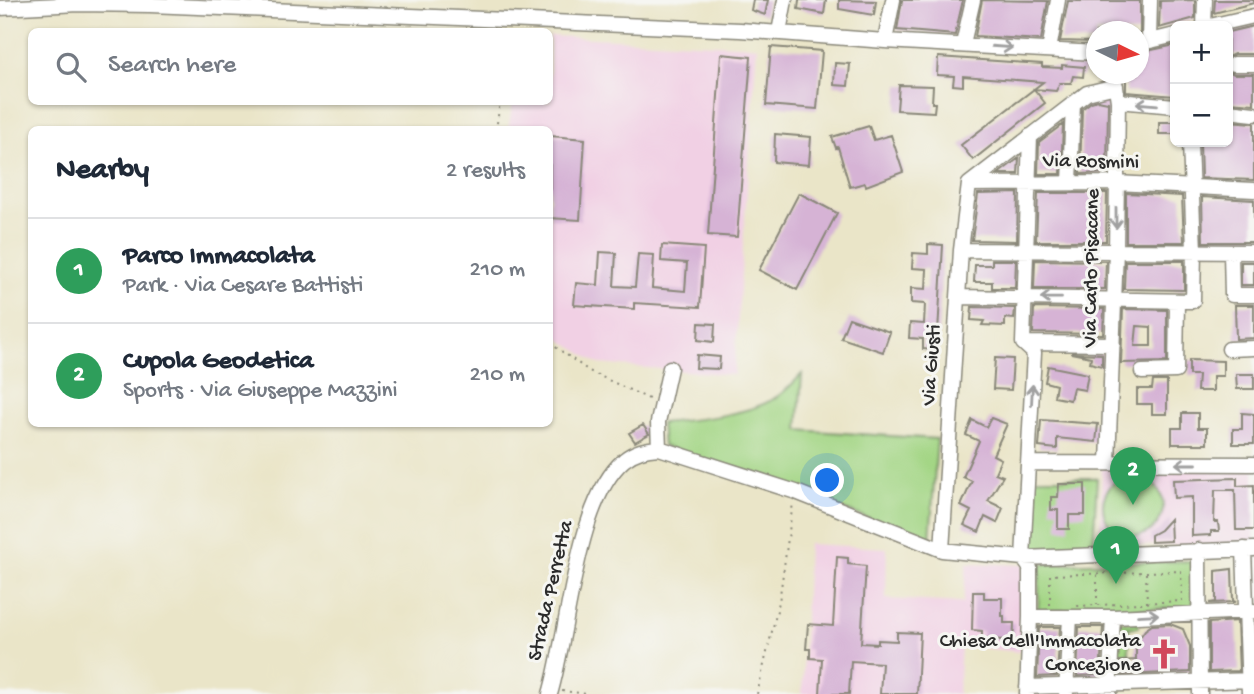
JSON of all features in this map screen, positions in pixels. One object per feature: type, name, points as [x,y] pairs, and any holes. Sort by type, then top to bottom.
[{"type":"street","points":[[779,32],[785,0]]},
{"type":"street","points":[[884,41],[893,0]]},
{"type":"street","points":[[963,44],[973,0]]},
{"type":"street","points":[[1049,50],[1058,0]]},
{"type":"street","points":[[1147,21],[1150,0]]},
{"type":"street","points":[[1204,21],[1205,0]]},
{"type":"street","points":[[0,8],[79,4],[150,5],[740,30],[1086,52]]},
{"type":"street","points":[[1232,21],[1254,16]]},
{"type":"street","points":[[1149,41],[1170,36]]},
{"type":"street","points":[[1234,64],[1254,64]]},
{"type":"street","points":[[969,184],[1073,103],[1106,84]]},
{"type":"street","name":"Via Carlo Pisacane","points":[[1108,463],[1116,250],[1118,101],[1116,84]]},
{"type":"street","points":[[1118,101],[1170,106]]},
{"type":"street","points":[[1070,183],[1073,103]]},
{"type":"street","points":[[1233,112],[1254,114]]},
{"type":"street","points":[[670,368],[658,422],[659,448],[796,492],[942,550],[1023,558],[1249,549],[1251,685],[1027,690],[1030,568],[1023,558],[1034,353],[1023,343],[1023,298],[1030,136]]},
{"type":"street","points":[[960,297],[1193,301],[1190,147]]},
{"type":"street","name":"Via Rosmini","points":[[969,184],[1116,183],[1254,190]]},
{"type":"street","name":"Via Giusti","points":[[942,550],[961,250],[969,184]]},
{"type":"street","points":[[961,250],[1254,252]]},
{"type":"street","points":[[1231,252],[1232,295],[1254,295]]},
{"type":"street","points":[[1142,372],[1176,372],[1177,301]]},
{"type":"street","points":[[1023,343],[1113,344]]},
{"type":"street","points":[[1229,349],[1254,348]]},
{"type":"street","name":"Strada Perretta","points":[[550,693],[588,522],[607,479],[625,459],[643,449],[659,448]]},
{"type":"street","points":[[1029,463],[1254,464]]},
{"type":"street","points":[[1199,550],[1200,688]]},
{"type":"street","points":[[1030,617],[1073,611],[1113,617],[1249,611]]},
{"type":"street","points":[[1067,690],[1073,611]]},
{"type":"street","points":[[1109,689],[1113,617]]},
{"type":"path","points":[[497,126],[500,105]]},
{"type":"path","points":[[553,345],[589,370],[661,405]]},
{"type":"path","points":[[757,694],[779,602],[796,492]]},
{"type":"path","points":[[1058,605],[1049,605],[1049,575],[1181,571],[1182,601],[1097,604],[1073,611]]},
{"type":"path","points":[[1146,572],[1147,602]]},
{"type":"path","points":[[1097,574],[1097,604]]},
{"type":"path","points":[[550,693],[587,694]]},
{"type":"shaded area","points":[[553,36],[757,46],[734,375],[599,364],[561,340],[553,331],[553,126],[509,126],[512,105],[553,105]]},
{"type":"shaded area","points":[[1102,463],[1254,468],[1254,546],[1100,545]]},
{"type":"shaded area","points":[[808,544],[887,548],[886,599],[963,603],[967,563],[1024,565],[1020,652],[961,646],[958,694],[802,694]]},
{"type":"green space","points":[[802,374],[798,430],[937,439],[930,540],[663,446],[661,423],[722,416],[753,408],[778,396]]},
{"type":"green space","points":[[1133,476],[1150,481],[1158,489],[1163,506],[1158,523],[1150,531],[1133,536],[1116,531],[1108,523],[1103,506],[1108,489],[1116,481]]},
{"type":"green space","points":[[1033,478],[1097,478],[1093,550],[1028,551]]},
{"type":"green space","points":[[1193,561],[1193,608],[1038,611],[1040,564]]},
{"type":"green space","points":[[1115,622],[1139,622],[1138,627],[1118,628],[1129,629],[1129,660],[1116,661]]},
{"type":"building","points":[[753,0],[768,0],[765,15],[751,10]]},
{"type":"building","points":[[799,0],[826,0],[824,14],[798,9]]},
{"type":"building","points":[[839,0],[876,1],[874,15],[839,9]]},
{"type":"building","points":[[902,0],[963,0],[955,35],[897,30]]},
{"type":"building","points":[[982,0],[1048,1],[1041,40],[975,36]]},
{"type":"building","points":[[1195,0],[1195,18],[1170,21],[1170,25],[1159,28],[1160,1]]},
{"type":"building","points":[[1215,0],[1254,0],[1254,3],[1214,13]]},
{"type":"building","points":[[1068,1],[1140,1],[1140,21],[1086,21],[1086,42],[1060,41]]},
{"type":"building","points":[[1254,26],[1254,54],[1233,54],[1233,31]]},
{"type":"building","points":[[1170,46],[1170,96],[1126,92],[1126,84],[1149,84],[1149,51]]},
{"type":"building","points":[[771,47],[822,51],[817,109],[766,105]]},
{"type":"building","points":[[721,54],[751,57],[737,237],[708,235]]},
{"type":"building","points":[[938,57],[1042,64],[1042,67],[1084,67],[1083,77],[1073,76],[1071,83],[1060,83],[1056,91],[1034,89],[1045,103],[973,160],[961,145],[1043,82],[963,76],[963,86],[953,85],[954,76],[937,75]]},
{"type":"building","points":[[835,63],[850,64],[848,86],[834,85]]},
{"type":"building","points":[[1233,74],[1254,74],[1254,104],[1233,102]]},
{"type":"building","points":[[899,85],[933,86],[934,112],[897,110]]},
{"type":"building","points":[[1098,100],[1108,102],[1107,173],[1080,174],[1082,109]]},
{"type":"building","points":[[1233,121],[1254,123],[1254,180],[1201,178],[1200,147],[1233,147]]},
{"type":"building","points":[[1159,122],[1170,122],[1170,134],[1159,134]]},
{"type":"building","points":[[1063,124],[1061,174],[1038,174],[1039,142]]},
{"type":"building","points":[[869,126],[874,140],[891,135],[903,172],[866,186],[865,183],[850,187],[838,147],[836,148],[832,137]]},
{"type":"building","points":[[775,134],[811,137],[809,165],[774,162]]},
{"type":"building","points":[[553,136],[585,139],[580,220],[553,218]]},
{"type":"building","points":[[1019,158],[1018,174],[998,174]]},
{"type":"building","points":[[799,193],[837,213],[797,290],[759,270]]},
{"type":"building","points":[[1018,193],[1017,241],[972,240],[978,194]]},
{"type":"building","points":[[1038,193],[1107,193],[1106,241],[1036,241]]},
{"type":"building","points":[[1126,193],[1182,196],[1184,242],[1126,242]]},
{"type":"building","points":[[1202,197],[1254,200],[1254,242],[1203,242]]},
{"type":"building","points":[[928,244],[943,245],[937,350],[923,349],[923,339],[909,338],[910,323],[924,324],[925,304],[911,303],[911,288],[926,289],[927,269],[912,268],[913,253],[928,254]]},
{"type":"building","points":[[662,245],[704,248],[700,307],[634,303],[634,309],[574,305],[576,283],[598,285],[600,252],[616,253],[614,286],[635,287],[638,254],[654,255],[652,288],[685,291],[687,263],[661,261]]},
{"type":"building","points":[[992,260],[1016,260],[1015,288],[992,288],[992,282],[974,282],[975,265],[992,265]]},
{"type":"building","points":[[1035,260],[1106,261],[1105,289],[1034,289]]},
{"type":"building","points":[[1125,261],[1184,261],[1184,290],[1124,289]]},
{"type":"building","points":[[1241,262],[1254,262],[1254,285],[1241,285]]},
{"type":"building","points":[[1235,305],[1254,305],[1254,338],[1236,339]]},
{"type":"building","points":[[972,307],[1015,308],[1014,319],[1005,318],[1005,326],[982,325],[984,321],[971,320]]},
{"type":"building","points":[[1034,308],[1104,309],[1103,334],[1033,333]]},
{"type":"building","points":[[1123,309],[1167,310],[1167,362],[1121,363]],"holes":[[[1137,326],[1151,327],[1151,346],[1135,346]]]},
{"type":"building","points":[[849,318],[890,332],[883,352],[841,338]]},
{"type":"building","points":[[699,323],[715,324],[714,342],[698,340]]},
{"type":"building","points":[[1071,353],[1102,354],[1102,366],[1090,363],[1091,357]]},
{"type":"building","points":[[697,355],[720,357],[719,369],[696,368]]},
{"type":"building","points":[[995,358],[1013,359],[1011,390],[993,389]]},
{"type":"building","points":[[1189,360],[1223,361],[1223,376],[1213,376],[1213,391],[1197,391],[1198,375],[1189,375]]},
{"type":"building","points":[[1048,366],[1088,374],[1085,390],[1073,388],[1070,400],[1054,397],[1056,385],[1045,382]]},
{"type":"building","points":[[1236,374],[1254,374],[1254,389],[1237,389]]},
{"type":"building","points":[[1153,381],[1167,381],[1167,414],[1152,414],[1152,404],[1137,404],[1137,389],[1152,389]]},
{"type":"building","points":[[1182,413],[1198,413],[1198,428],[1207,428],[1207,444],[1172,444],[1172,428],[1182,428]]},
{"type":"building","points":[[1242,413],[1254,414],[1254,444],[1233,444],[1233,429],[1242,429]]},
{"type":"building","points":[[991,418],[1007,424],[993,455],[1001,459],[995,473],[1003,476],[988,501],[1003,508],[997,523],[985,517],[979,532],[964,525],[971,511],[961,506],[972,481],[963,477],[979,441],[966,435],[972,420],[986,427]]},
{"type":"building","points":[[1041,420],[1098,424],[1096,442],[1057,438],[1057,449],[1039,447]]},
{"type":"building","points":[[643,425],[649,434],[635,442],[629,433]]},
{"type":"building","points":[[1237,478],[1237,486],[1254,485],[1254,530],[1236,530],[1235,490],[1215,490],[1214,522],[1218,522],[1219,531],[1211,531],[1211,535],[1192,536],[1192,497],[1174,498],[1173,480]]},
{"type":"building","points":[[1059,484],[1085,484],[1085,515],[1069,515],[1069,529],[1058,529],[1058,510],[1051,510],[1051,497],[1058,497]]},
{"type":"building","points":[[1170,519],[1171,541],[1151,542],[1151,535]]},
{"type":"building","points":[[837,557],[848,558],[848,564],[866,566],[861,643],[897,641],[897,632],[920,633],[917,694],[880,694],[882,663],[851,661],[849,694],[820,694],[822,659],[810,658],[810,649],[806,649],[808,624],[833,626]]},
{"type":"building","points":[[1232,569],[1233,601],[1236,602],[1209,603],[1216,602],[1216,571]]},
{"type":"building","points":[[973,592],[984,592],[984,598],[1002,598],[1004,623],[1014,623],[1013,648],[1004,647],[1004,640],[982,639],[982,631],[972,630]]},
{"type":"building","points":[[1237,621],[1239,671],[1209,672],[1209,623]]},
{"type":"building","name":"Chiesa dell'Immacolata Concezione","points":[[1170,624],[1183,629],[1190,646],[1190,672],[1120,675],[1120,661],[1136,660],[1136,643],[1145,630],[1152,625]]},
{"type":"building","points":[[1039,627],[1060,627],[1057,676],[1037,677]]},
{"type":"building","points":[[1079,627],[1103,627],[1100,675],[1077,676]]},
{"type":"place","name":"Cupola Geodetica","points":[[1133,505]]},
{"type":"place","name":"Parco Immacolata","points":[[1116,584]]},
{"type":"place","name":"Chiesa dell'Immacolata Concezione","points":[[1164,654]]}]
